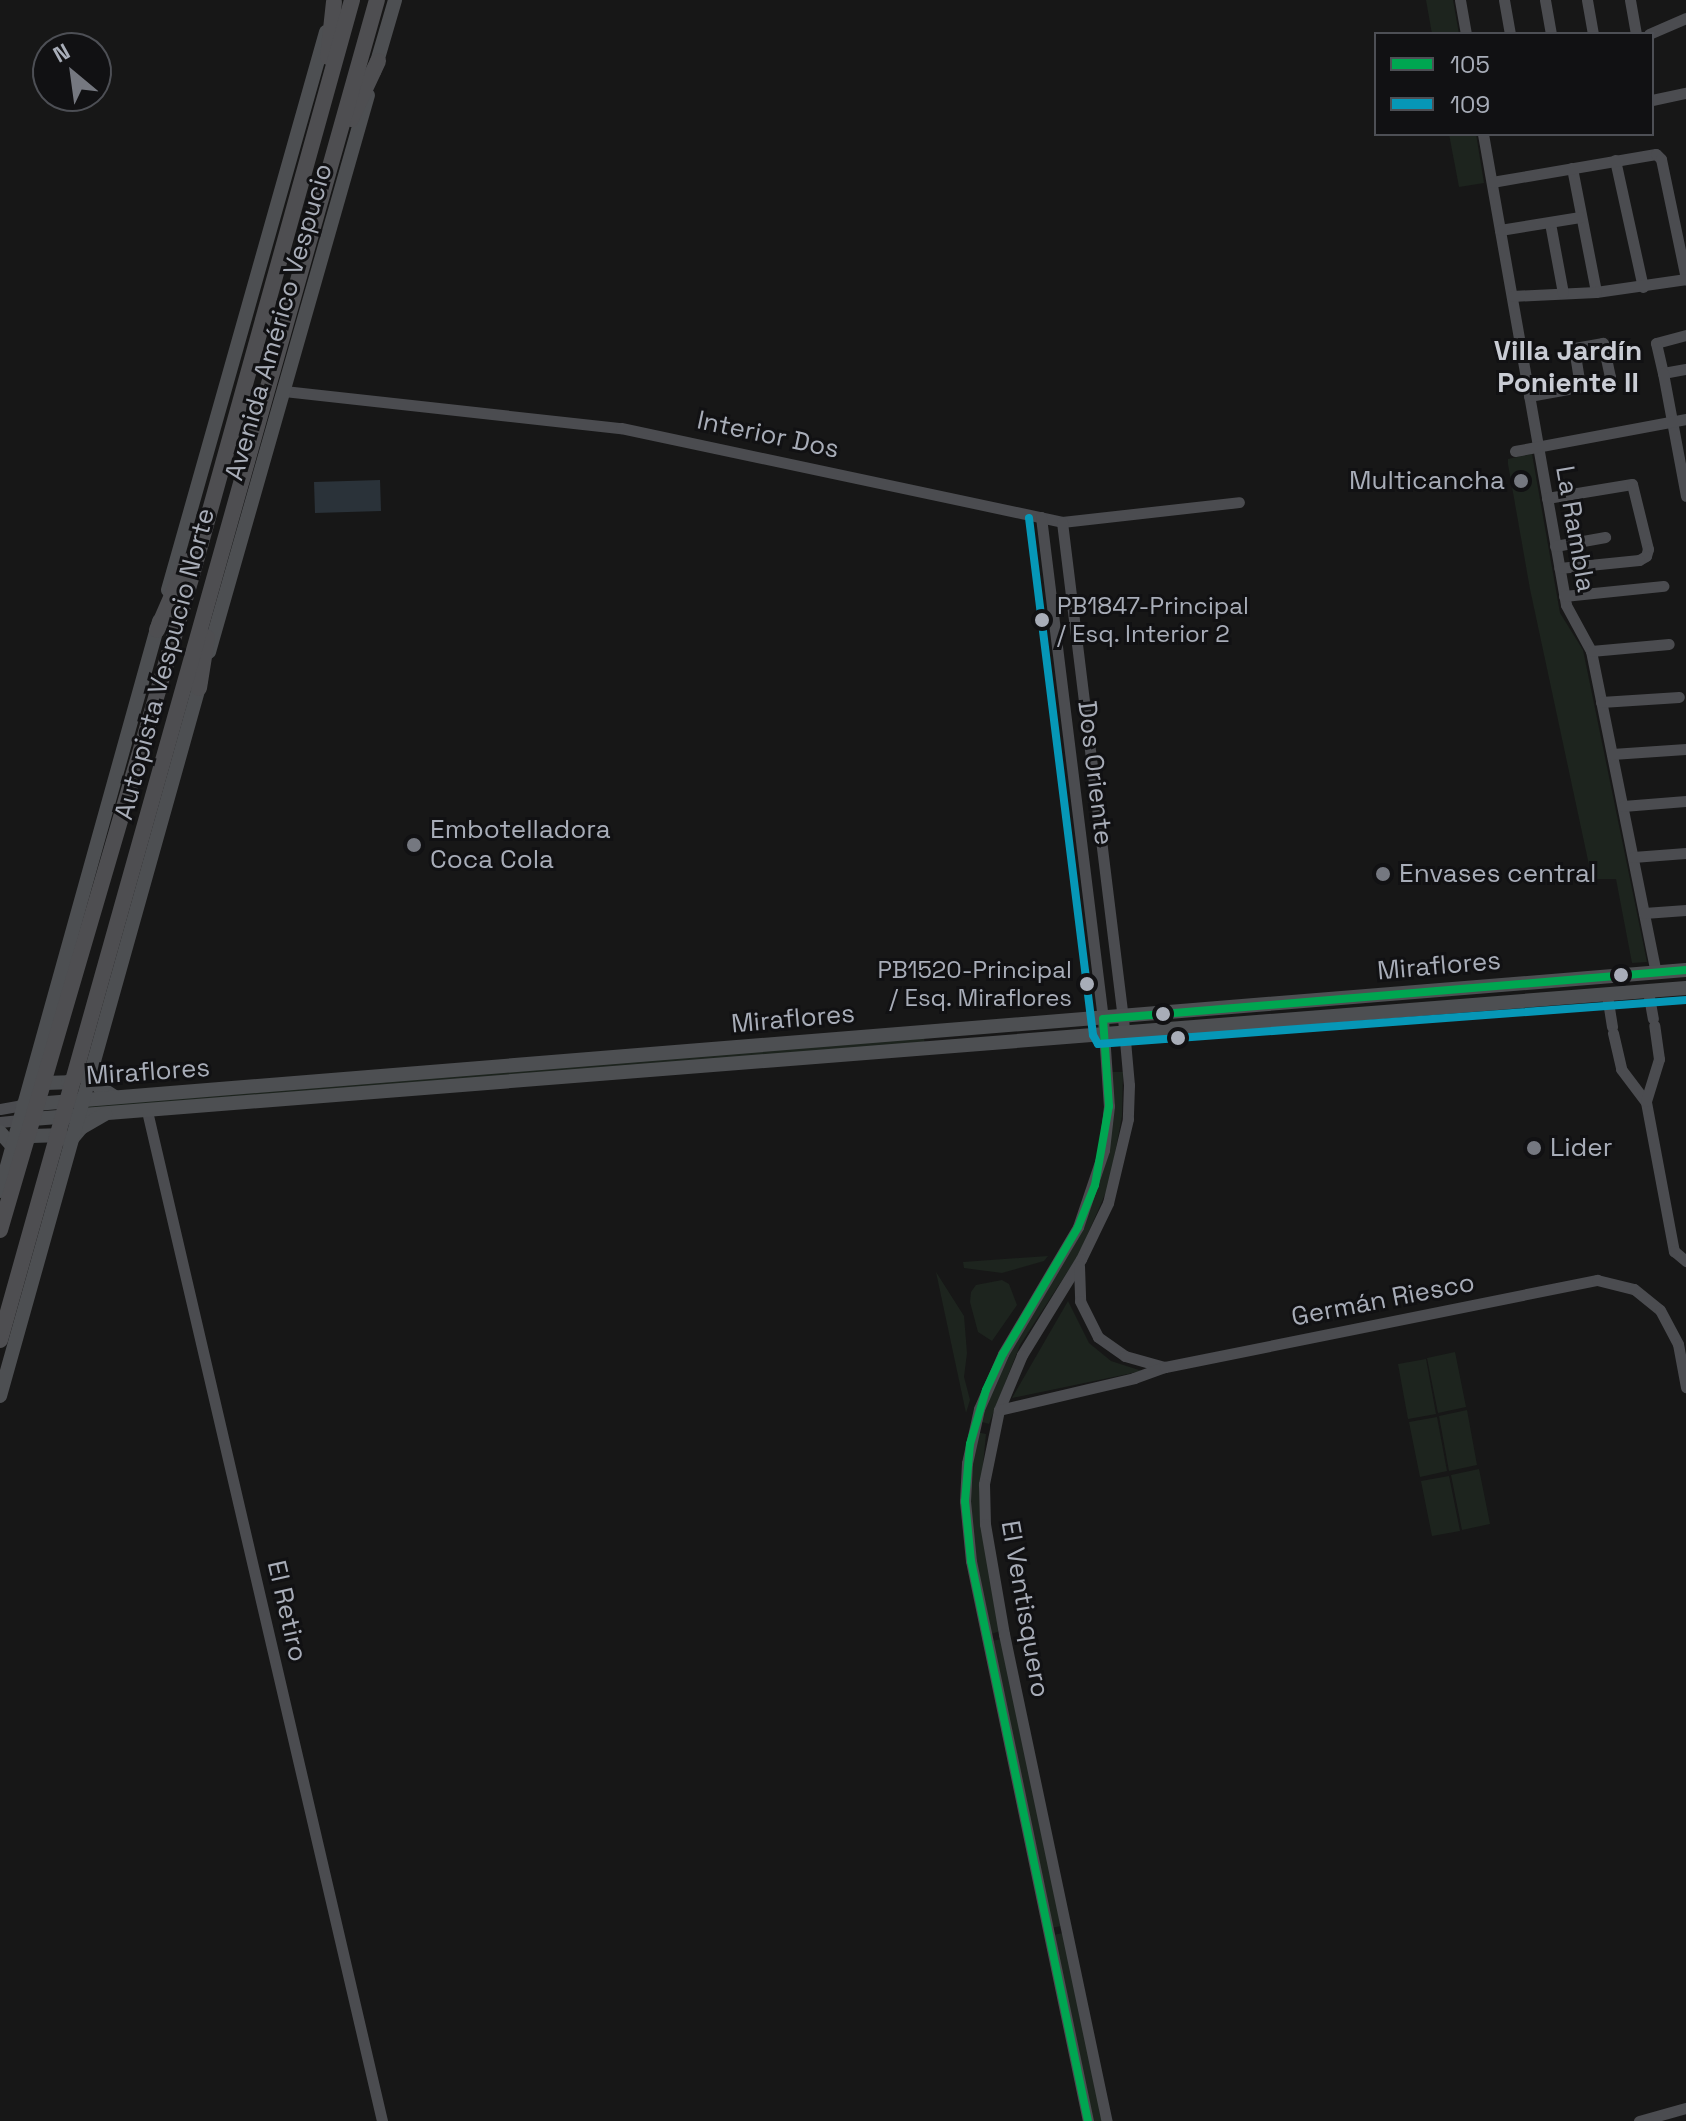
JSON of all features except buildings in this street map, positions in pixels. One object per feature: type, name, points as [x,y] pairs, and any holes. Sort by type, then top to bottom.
[{"type":"highway","name":"Autopista Vespucio Norte","points":[[0,1230],[17,1152],[46,1065],[206,524],[352,0]]},
{"type":"highway","name":"Autopista Vespucio Norte","points":[[0,1340],[53,1152],[84,1065],[227,526],[377,0]]},
{"type":"highway","points":[[321,114],[335,1]]},
{"type":"highway","points":[[328,171],[378,61]]},
{"type":"highway","points":[[157,630],[206,524]]},
{"type":"highway","points":[[199,688],[227,526]]},
{"type":"main road","name":"Avenida Américo Vespucio","points":[[0,1396],[80,1107],[84,1065],[199,688],[395,0]]},
{"type":"main road","name":"Avenida Américo Vespucio","points":[[0,1191],[17,1152],[31,1076],[335,1]]},
{"type":"main road","name":"Miraflores","points":[[1124,1025],[1393,994],[1686,970]]},
{"type":"main road","name":"Miraflores","points":[[22,1113],[80,1107],[115,1097],[215,1092],[926,1032],[1394,1013],[1686,988]]},
{"type":"main road","points":[[1393,994],[1394,1013]]},
{"type":"main road","name":"Miraflores","points":[[80,1107],[108,1112],[147,1111],[930,1048],[1104,1026]]},
{"type":"main road","points":[[926,1032],[931,1039],[930,1048]]},
{"type":"main road","points":[[31,1076],[45,1083],[68,1082],[84,1065],[99,1087],[115,1097]]},
{"type":"main road","points":[[0,1132],[17,1152],[32,1136],[51,1134],[71,1140],[81,1128],[108,1112]]},
{"type":"street","points":[[1460,0],[1466,32]]},
{"type":"street","points":[[1504,0],[1510,32]]},
{"type":"street","points":[[1545,0],[1551,32]]},
{"type":"street","points":[[1587,0],[1593,32]]},
{"type":"street","points":[[1630,0],[1636,32]]},
{"type":"street","points":[[1654,32],[1686,18]]},
{"type":"street","points":[[1654,100],[1686,93]]},
{"type":"street","name":"La Rambla","points":[[1483,136],[1564,596],[1569,613],[1591,651],[1656,973]]},
{"type":"street","points":[[1492,182],[1658,155],[1686,279],[1596,292],[1512,296]]},
{"type":"street","points":[[1615,160],[1643,287]]},
{"type":"street","points":[[1572,168],[1596,292]]},
{"type":"street","points":[[1500,230],[1580,217]]},
{"type":"street","points":[[1550,223],[1563,293]]},
{"type":"street","points":[[1686,335],[1656,343],[1683,466],[1686,496]]},
{"type":"street","points":[[1529,396],[1580,386],[1610,380],[1603,343],[1576,346],[1573,351],[1580,386]]},
{"type":"street","points":[[1663,373],[1686,369]]},
{"type":"street","name":"Interior Dos","points":[[284,391],[621,428],[1062,522],[1239,502]]},
{"type":"street","points":[[1515,451],[1686,419]]},
{"type":"street","points":[[1547,498],[1632,484],[1646,556],[1559,568]]},
{"type":"street","name":"Dos Oriente","points":[[1041,517],[1104,1026]]},
{"type":"street","name":"Dos Oriente","points":[[1062,522],[1124,1025]]},
{"type":"street","points":[[1555,546],[1605,537]]},
{"type":"street","points":[[1564,596],[1663,586]]},
{"type":"street","points":[[1591,651],[1669,644]]},
{"type":"street","points":[[1601,702],[1679,697]]},
{"type":"street","points":[[1612,754],[1686,749]]},
{"type":"street","points":[[1623,806],[1686,801]]},
{"type":"street","points":[[1633,857],[1686,853]]},
{"type":"street","points":[[1644,913],[1686,910]]},
{"type":"street","points":[[1646,1102],[1659,1059],[1648,991]]},
{"type":"street","points":[[1607,995],[1621,1069],[1646,1102],[1674,1251],[1686,1261]]},
{"type":"street","name":"El Ventisquero","points":[[1107,2121],[1004,1634],[985,1524],[984,1484],[999,1410],[1022,1355],[1095,1233],[1116,1177],[1128,1119],[1124,1025]]},
{"type":"street","name":"El Ventisquero","points":[[1088,2121],[965,1520],[970,1444],[994,1372],[1078,1227],[1095,1185],[1104,1150],[1109,1106],[1104,1026]]},
{"type":"street","points":[[1107,1064],[1128,1063]]},
{"type":"street","name":"Miraflores","points":[[0,1109],[22,1113]]},
{"type":"street","name":"El Retiro","points":[[147,1111],[382,2121]]},
{"type":"street","name":"Miraflores","points":[[0,1122],[22,1113]]},
{"type":"street","name":"Germán Riesco","points":[[1079,1263],[1080,1301],[1098,1337],[1125,1356],[1165,1367]]},
{"type":"street","name":"Germán Riesco","points":[[999,1410],[1134,1378],[1165,1367],[1577,1282],[1610,1281],[1642,1293],[1660,1310],[1678,1344],[1686,1387]]},
{"type":"street","points":[[987,1638],[1004,1634]]},
{"type":"street","points":[[1048,1934],[1065,1930]]},
{"type":"street","points":[[1639,2121],[1673,2117],[1686,2108]]},
{"type":"shaded area","points":[[1426,0],[1453,0],[1459,32],[1432,32]]},
{"type":"shaded area","points":[[1449,136],[1476,136],[1484,183],[1459,187]]},
{"type":"shaded area","points":[[1532,454],[1560,613],[1583,650],[1647,962],[1632,963],[1616,879],[1592,879],[1530,589],[1508,464],[1508,459]]},
{"type":"shaded area","points":[[380,480],[381,511],[315,513],[314,482]]},
{"type":"shaded area","points":[[924,1037],[925,1046],[85,1111],[87,1103]]},
{"type":"shaded area","points":[[1112,1072],[1123,1072],[1122,1116],[1109,1185],[1079,1254],[1020,1345],[989,1424],[979,1421],[1013,1341],[1085,1223],[1108,1148]]},
{"type":"shaded area","points":[[1048,1256],[1044,1261],[1002,1273],[964,1268],[963,1262]]},
{"type":"shaded area","points":[[936,1272],[964,1316],[967,1353],[964,1377],[970,1400],[966,1413]]},
{"type":"shaded area","points":[[1002,1280],[1009,1284],[1017,1305],[992,1341],[978,1332],[970,1302],[971,1292],[976,1285]]},
{"type":"shaded area","points":[[1068,1301],[1089,1343],[1111,1361],[1142,1371],[1012,1398]]},
{"type":"shaded area","points":[[1455,1352],[1466,1407],[1438,1413],[1427,1358]]},
{"type":"shaded area","points":[[1426,1359],[1436,1414],[1408,1419],[1398,1364]]},
{"type":"shaded area","points":[[1467,1410],[1477,1465],[1449,1471],[1439,1416]]},
{"type":"shaded area","points":[[1437,1417],[1447,1471],[1420,1477],[1409,1422]]},
{"type":"shaded area","points":[[976,1432],[986,1434],[980,1496],[1000,1631],[991,1634],[975,1555],[970,1497]]},
{"type":"shaded area","points":[[1479,1469],[1490,1524],[1462,1530],[1451,1475]]},
{"type":"shaded area","points":[[1449,1476],[1460,1531],[1432,1536],[1421,1481]]},
{"type":"shaded area","points":[[1001,1639],[1061,1926],[1051,1928],[992,1641]]},
{"type":"shaded area","points":[[1063,1933],[1103,2121],[1092,2121],[1053,1935]]},
{"type":"transit line","name":"109","points":[[1029,518],[1093,1035],[1098,1044],[1686,1000]]},
{"type":"transit line","name":"105","points":[[1088,2121],[971,1561],[965,1501],[970,1444],[986,1390],[1003,1354],[1078,1227],[1095,1185],[1109,1106],[1103,1019],[1686,970]]},
{"type":"place","name":"Multicancha","points":[[1521,481]]},
{"type":"place","name":"PB1847-Principal / Esq. Interior 2","points":[[1042,620]]},
{"type":"place","name":"Embotelladora Coca Cola","points":[[414,845]]},
{"type":"place","name":"Envases central","points":[[1383,874]]},
{"type":"place","name":"PB1520-Principal / Esq. Miraflores","points":[[1087,984]]},
{"type":"place","name":"Lider","points":[[1534,1148]]},
{"type":"district","name":"Villa Jardín Poniente II","points":[[1568,366]]}]
